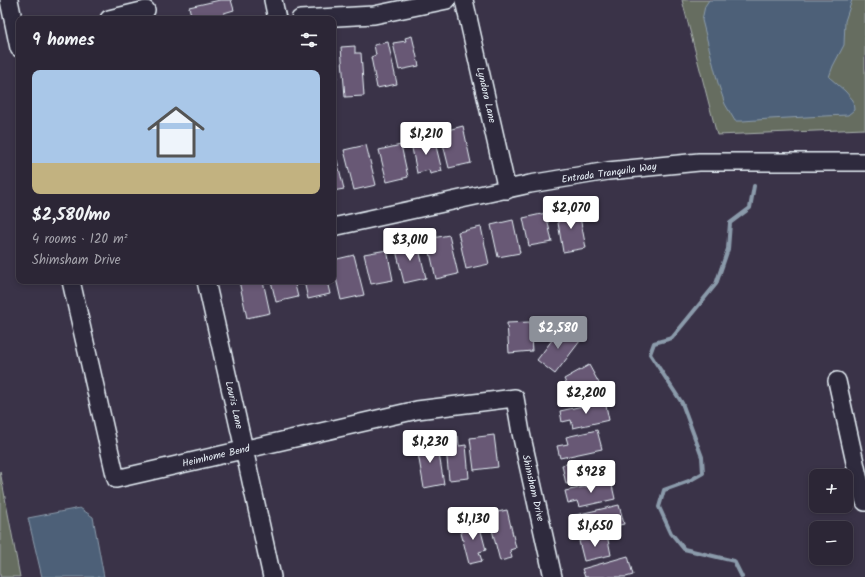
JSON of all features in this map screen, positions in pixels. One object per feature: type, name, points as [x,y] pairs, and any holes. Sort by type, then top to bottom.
[{"type":"street","points":[[9,0],[16,34]]},
{"type":"street","points":[[273,0],[276,16]]},
{"type":"street","points":[[336,17],[374,15],[447,0]]},
{"type":"street","name":"Lyndora Lane","points":[[464,0],[507,190]]},
{"type":"street","points":[[121,16],[146,10]]},
{"type":"street","name":"Entrada Tranquila Way","points":[[336,226],[530,184],[608,171],[699,162],[865,162]]},
{"type":"street","name":"Heimhome Bend","points":[[72,284],[116,479],[417,410],[515,398]]},
{"type":"street","name":"Louris Lane","points":[[207,284],[272,577]]},
{"type":"street","points":[[837,381],[865,502]]},
{"type":"street","name":"Shimsham Drive","points":[[515,398],[521,433],[553,577]]},
{"type":"green space","points":[[682,0],[865,0],[865,129],[717,135]]},
{"type":"green space","points":[[0,471],[20,577],[0,577]]},
{"type":"water","points":[[709,0],[852,0],[845,21],[844,45],[829,77],[853,100],[854,110],[848,115],[735,121],[725,104],[718,83],[702,20],[705,6]]},
{"type":"water","points":[[80,508],[93,517],[104,577],[42,577],[28,518]]},
{"type":"building","points":[[220,0],[231,0],[234,10],[224,13],[224,16],[191,16],[189,7]]},
{"type":"building","points":[[412,36],[419,66],[399,70],[393,43],[406,41],[405,38]]},
{"type":"building","points":[[388,42],[397,84],[377,88],[371,57],[376,55],[374,45]]},
{"type":"building","points":[[355,46],[355,53],[361,53],[364,96],[345,97],[341,47]]},
{"type":"building","points":[[463,126],[471,163],[449,168],[440,132]]},
{"type":"building","points":[[434,138],[442,171],[430,174],[429,170],[417,173],[411,143]]},
{"type":"building","points":[[366,145],[376,185],[354,190],[344,150]]},
{"type":"building","points":[[401,145],[408,177],[387,182],[379,150]]},
{"type":"building","points":[[336,160],[344,189],[336,190]]},
{"type":"building","points":[[578,207],[586,248],[563,252],[556,211]]},
{"type":"building","points":[[546,213],[552,242],[529,246],[523,218]]},
{"type":"building","points":[[513,220],[520,253],[498,257],[491,225]]},
{"type":"building","points":[[481,227],[489,264],[466,269],[458,232]]},
{"type":"building","points":[[449,235],[458,274],[436,279],[427,239]]},
{"type":"building","points":[[417,241],[426,278],[404,283],[395,246]]},
{"type":"building","points":[[387,250],[393,280],[371,284],[364,254]]},
{"type":"building","points":[[354,255],[364,295],[341,300],[336,278],[336,259]]},
{"type":"building","points":[[240,284],[264,284],[270,313],[247,318]]},
{"type":"building","points":[[272,284],[295,284],[298,297],[276,302]]},
{"type":"building","points":[[305,284],[328,284],[330,294],[308,299]]},
{"type":"building","points":[[530,322],[532,351],[509,353],[507,323]]},
{"type":"building","points":[[562,327],[580,341],[555,374],[537,360]]},
{"type":"building","points":[[589,365],[600,385],[574,399],[564,379]]},
{"type":"building","points":[[605,401],[609,420],[573,428],[571,420],[562,422],[560,411]]},
{"type":"building","points":[[597,430],[602,449],[560,458],[557,446],[568,444],[566,437]]},
{"type":"building","points":[[494,435],[498,467],[474,470],[470,438]]},
{"type":"building","points":[[458,436],[459,446],[466,445],[469,478],[449,480],[445,437]]},
{"type":"building","points":[[430,439],[432,449],[438,448],[444,484],[424,488],[416,442]]},
{"type":"building","points":[[589,459],[594,478],[566,484],[562,465]]},
{"type":"building","points":[[611,481],[615,499],[579,507],[577,501],[568,503],[565,491]]},
{"type":"building","points":[[619,505],[624,524],[583,533],[581,527],[573,529],[571,516]]},
{"type":"building","points":[[507,510],[516,548],[510,550],[512,558],[500,561],[488,514]]},
{"type":"building","points":[[478,520],[486,550],[479,552],[482,561],[469,564],[459,525]]},
{"type":"building","points":[[607,535],[611,555],[584,561],[579,541]]},
{"type":"building","points":[[628,556],[633,575],[626,577],[585,577],[582,569]]},
{"type":"waterway","points":[[742,577],[734,561],[684,549],[671,533],[659,507],[664,490],[689,481],[703,473],[702,457],[682,403],[650,354],[654,343],[672,338],[716,284],[728,249],[730,223],[750,208],[754,186]]}]
